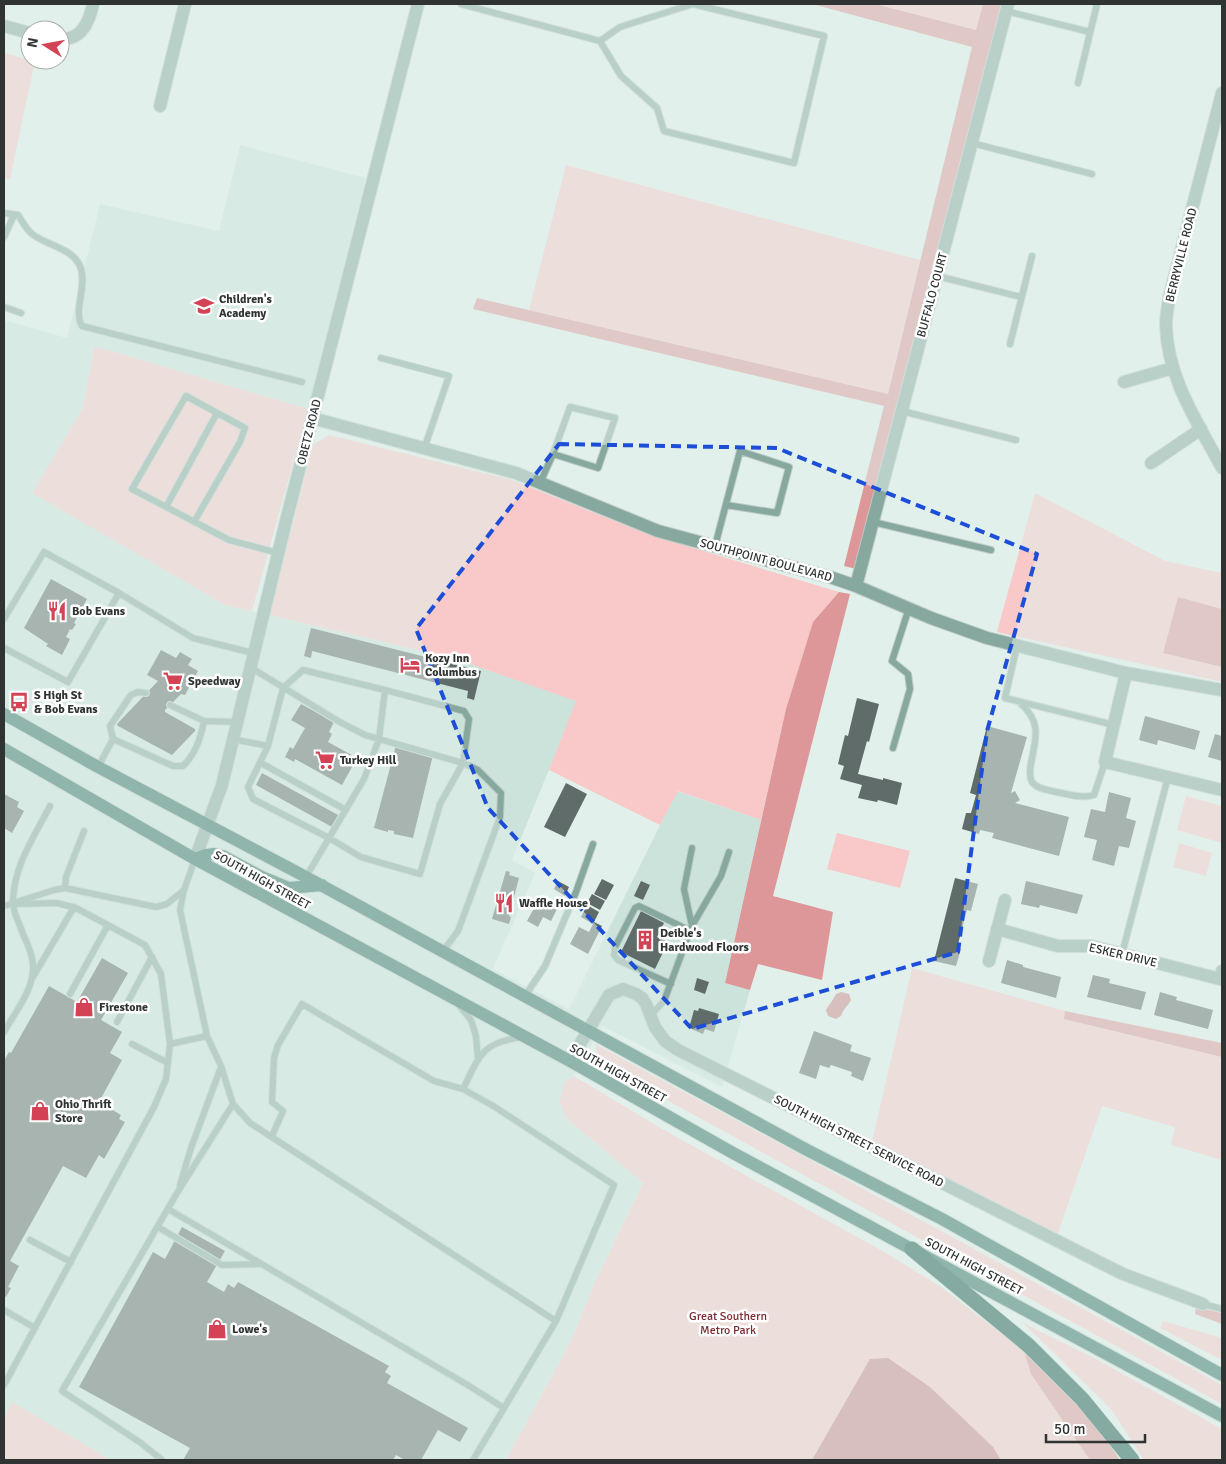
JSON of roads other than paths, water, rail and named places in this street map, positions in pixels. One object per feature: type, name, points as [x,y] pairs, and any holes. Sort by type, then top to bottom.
[{"type":"highway","points":[[912,1249],[1028,1346],[1082,1399],[1132,1460]]},
{"type":"main road","name":"SOUTH HIGH STREET","points":[[4,714],[207,826],[306,876],[807,1150],[942,1219],[1222,1375]]},
{"type":"main road","name":"SOUTH HIGH STREET","points":[[4,749],[195,859],[1222,1416]]},
{"type":"main road","points":[[195,859],[214,854],[223,856],[262,877],[289,888],[322,885]]},
{"type":"street","points":[[70,38],[85,28],[90,18],[93,4]]},
{"type":"street","points":[[160,106],[185,4]]},
{"type":"street","name":"OBETZ ROAD","points":[[195,859],[222,785],[278,553],[418,4]]},
{"type":"street","name":"BUFFALO COURT","points":[[856,586],[1007,7]]},
{"type":"street","points":[[4,26],[20,30]]},
{"type":"street","name":"BERRYVILLE ROAD","points":[[1222,93],[1169,298],[1166,324],[1168,346],[1181,391],[1222,468]]},
{"type":"street","points":[[1124,382],[1173,368]]},
{"type":"street","name":"SOUTHPOINT BOULEVARD","points":[[312,418],[516,473],[658,531],[856,586],[931,618],[1018,646],[1126,674],[1222,690]]},
{"type":"street","points":[[1151,463],[1202,429]]},
{"type":"street","points":[[1126,674],[1104,762],[1222,790]]},
{"type":"street","points":[[989,962],[1005,900]]},
{"type":"street","name":"ESKER DRIVE","points":[[997,930],[1058,946],[1091,946],[1222,977]]},
{"type":"street","name":"SOUTH HIGH STREET SERVICE ROAD","points":[[570,1061],[609,995],[623,989],[636,994],[646,1004],[655,1028],[665,1041],[678,1050],[1123,1274],[1203,1304]]},
{"type":"lane","points":[[462,4],[600,41],[621,76],[657,108],[664,131],[794,163],[824,36],[693,4],[620,27],[600,41]]},
{"type":"lane","points":[[1078,82],[1097,4]]},
{"type":"lane","points":[[1007,7],[1090,32]]},
{"type":"lane","points":[[972,143],[1092,174]]},
{"type":"lane","points":[[4,213],[18,215],[30,233],[43,242],[74,256],[81,268],[83,285],[79,320],[82,326],[302,382]]},
{"type":"lane","points":[[4,237],[14,214]]},
{"type":"lane","points":[[1010,344],[1032,256]]},
{"type":"lane","points":[[937,276],[1022,297]]},
{"type":"lane","points":[[4,308],[21,313]]},
{"type":"lane","points":[[381,358],[449,376],[424,449]]},
{"type":"lane","points":[[194,522],[240,442],[245,428],[186,396],[132,489],[194,522],[229,540],[278,553]]},
{"type":"lane","points":[[540,483],[570,407],[615,418],[598,468],[553,454]]},
{"type":"lane","points":[[902,411],[1016,440]]},
{"type":"lane","points":[[166,507],[216,413]]},
{"type":"lane","points":[[715,546],[740,451],[789,467],[777,513],[726,505]]},
{"type":"lane","points":[[873,522],[991,550]]},
{"type":"lane","points":[[4,619],[44,552],[119,593],[193,638],[254,653]]},
{"type":"lane","points":[[4,648],[68,682],[119,593]]},
{"type":"lane","points":[[893,748],[910,689],[908,674],[892,661],[909,608]]},
{"type":"lane","points":[[1018,646],[1005,698],[1114,725]]},
{"type":"lane","points":[[250,667],[338,721],[365,735],[463,763],[478,770],[502,793],[500,816],[458,931],[442,951]]},
{"type":"lane","points":[[302,670],[464,711],[469,719],[463,763],[440,804],[420,874],[361,857],[329,838],[253,799],[248,787],[268,746],[283,688],[302,670]]},
{"type":"lane","points":[[306,876],[364,779],[379,739],[385,690]]},
{"type":"lane","points":[[98,767],[113,739],[110,726],[131,695],[138,692],[146,693]]},
{"type":"lane","points":[[1020,703],[1028,710],[1034,720],[1036,735],[1029,771],[1032,781],[1040,788],[1083,797],[1094,795],[1104,762]]},
{"type":"lane","points":[[170,705],[204,720],[236,722]]},
{"type":"lane","points":[[113,739],[174,766],[183,766],[190,759],[200,738],[204,720]]},
{"type":"lane","points":[[232,739],[268,746]]},
{"type":"lane","points":[[261,763],[346,810]]},
{"type":"lane","points":[[1122,954],[1168,777]]},
{"type":"lane","points":[[32,980],[32,955],[12,904],[19,866],[50,806]]},
{"type":"lane","points":[[65,888],[66,877],[84,831]]},
{"type":"lane","points":[[525,996],[545,966],[576,892],[593,844]]},
{"type":"lane","points":[[691,928],[684,889],[692,848]]},
{"type":"lane","points":[[651,1015],[664,1001],[691,928],[721,876],[728,852]]},
{"type":"lane","points":[[195,859],[184,890],[180,910],[208,1036],[221,1066],[233,1104],[250,1123],[556,1321]]},
{"type":"lane","points":[[4,906],[65,888],[156,907],[167,904],[184,890]]},
{"type":"lane","points":[[4,1385],[154,1108],[166,1079],[170,1044],[161,974],[145,945],[74,907],[57,903],[12,904]]},
{"type":"lane","points":[[671,984],[618,960],[614,955],[615,946],[634,908],[639,906],[691,928]]},
{"type":"lane","points":[[4,1032],[74,907]]},
{"type":"lane","points":[[70,994],[108,925]]},
{"type":"lane","points":[[117,1022],[152,957]]},
{"type":"lane","points":[[455,1000],[471,1020],[476,1036],[478,1060]]},
{"type":"lane","points":[[272,1136],[282,1111],[272,1102],[274,1058],[278,1045],[302,1004],[434,1081],[463,1090],[495,1107],[614,1185],[556,1321],[473,1460]]},
{"type":"lane","points":[[170,1044],[208,1036]]},
{"type":"lane","points":[[463,1090],[478,1060],[490,1046],[504,1040],[524,1037]]},
{"type":"lane","points":[[132,1044],[168,1063]]},
{"type":"lane","points":[[177,1193],[191,1148],[221,1066]]},
{"type":"lane","points":[[162,1460],[142,1443],[62,1391],[177,1193],[233,1104]]},
{"type":"lane","points":[[168,1209],[504,1408]]},
{"type":"lane","points":[[158,1227],[222,1265],[262,1264]]},
{"type":"lane","points":[[30,1240],[70,1262]]},
{"type":"lane","points":[[1203,1304],[1222,1310]]},
{"type":"lane","points":[[4,1310],[35,1328]]},
{"type":"place","name":"Children's Academy","points":[[204,306]]},
{"type":"place","name":"Bob Evans","points":[[57,611]]},
{"type":"place","name":"Kozy Inn Columbus","points":[[410,665]]},
{"type":"place","name":"Speedway","points":[[173,681]]},
{"type":"place","name":"S High St & Bob Evans","points":[[19,702]]},
{"type":"place","name":"Turkey Hill","points":[[325,760]]},
{"type":"place","name":"Waffle House","points":[[504,903]]},
{"type":"place","name":"Deible's Hardwood Floors","points":[[645,940]]},
{"type":"place","name":"Firestone","points":[[84,1007]]},
{"type":"place","name":"Ohio Thrift Store","points":[[40,1111]]},
{"type":"place","name":"Lowe's","points":[[217,1329]]},
{"type":"park label","name":"Great Southern Metro Park","points":[[728,1323]]}]
